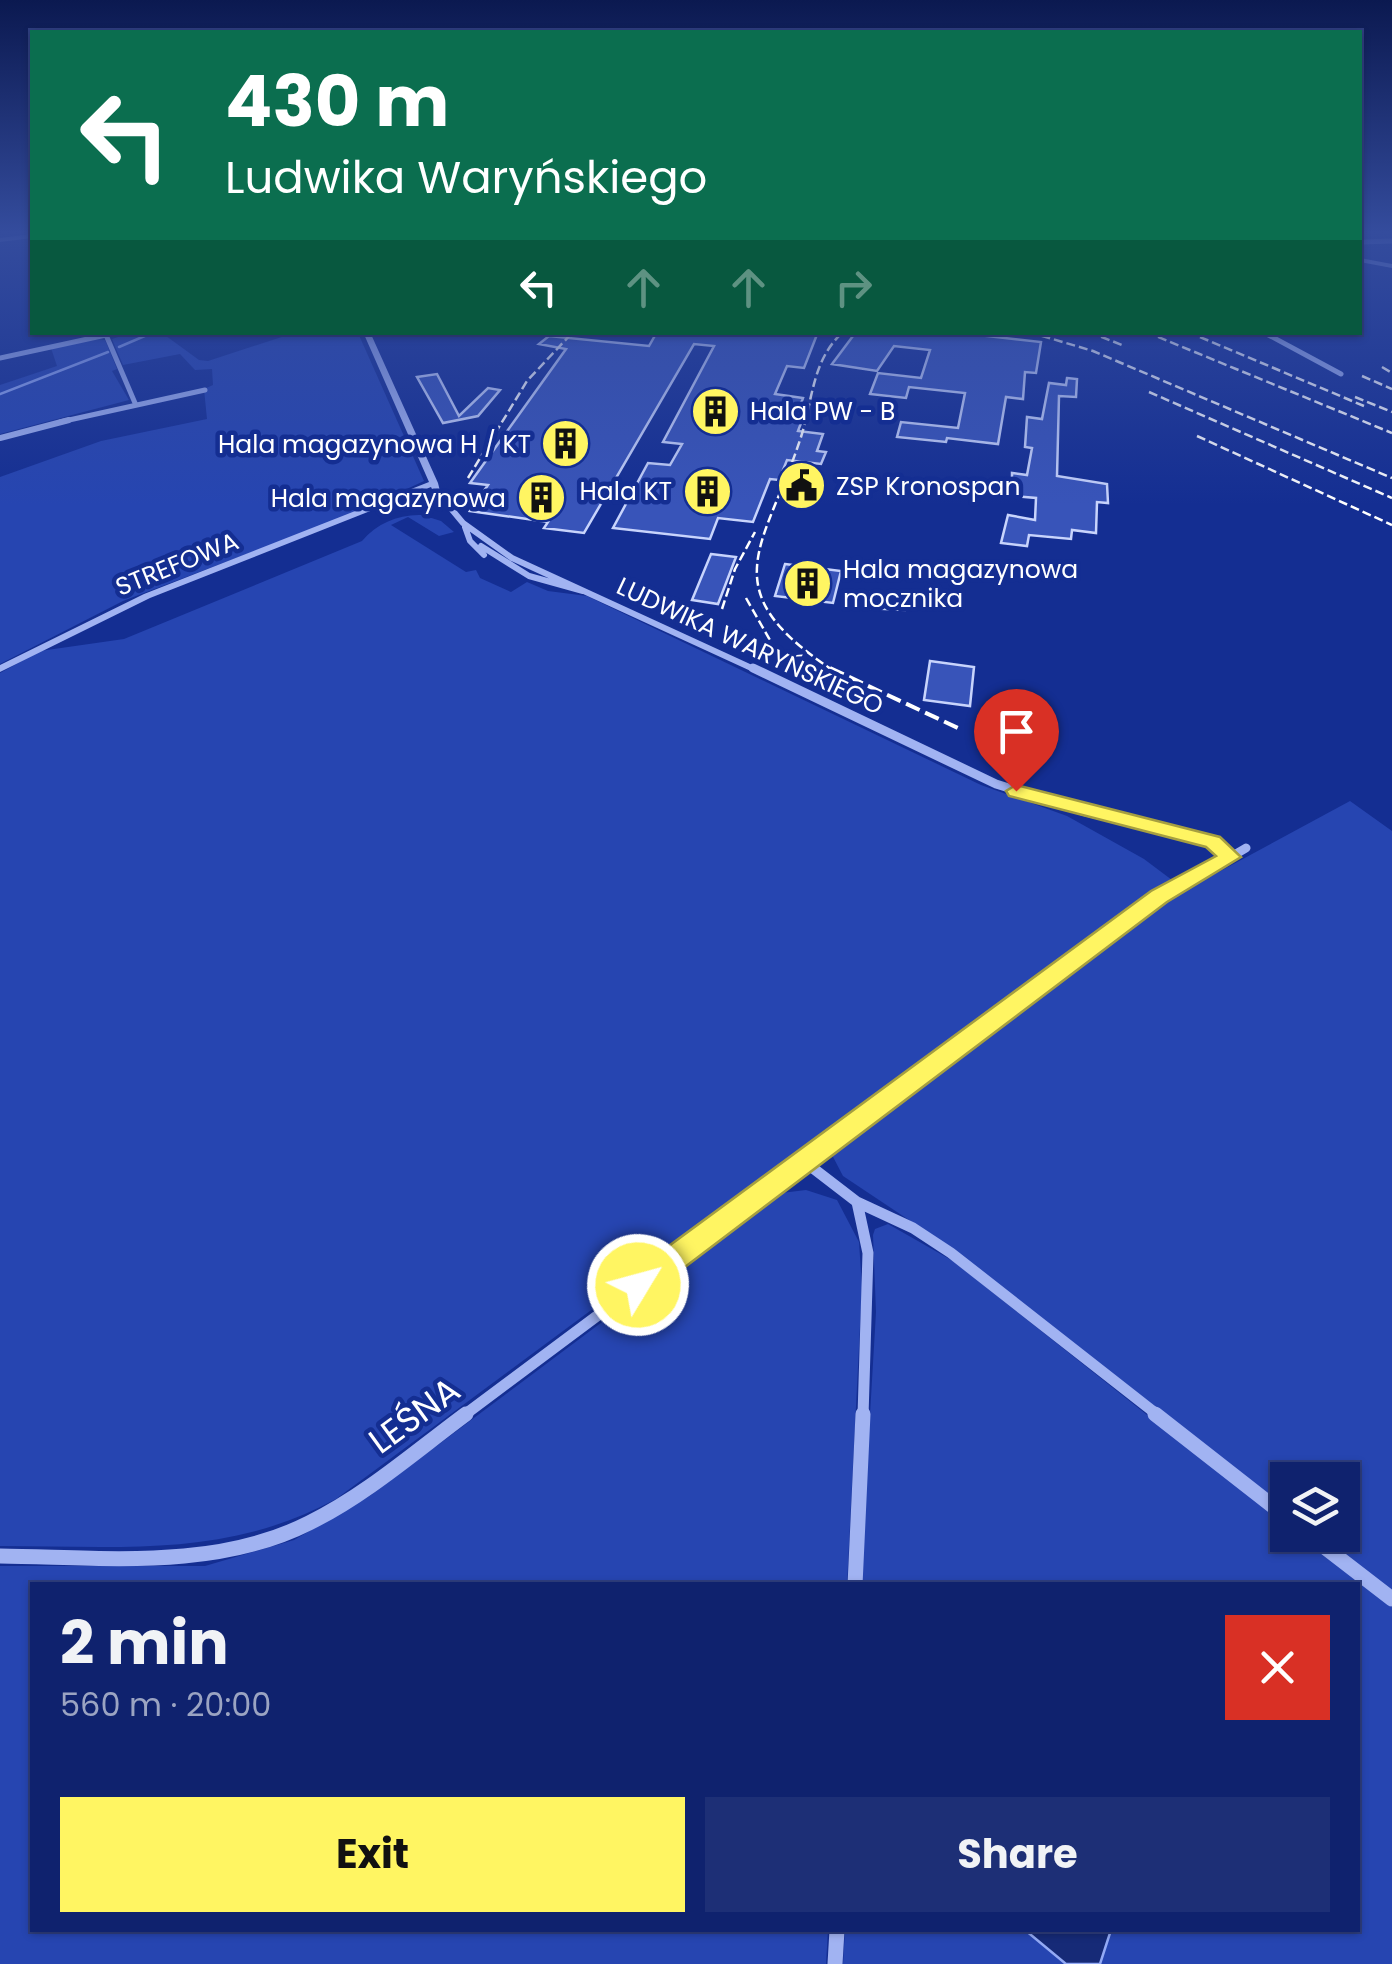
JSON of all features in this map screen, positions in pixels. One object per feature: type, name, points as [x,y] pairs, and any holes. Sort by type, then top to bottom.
[{"type":"street","points":[[0,358],[106,335],[135,403]]},
{"type":"street","name":"LUDWIKA WARYŃSKIEGO","points":[[367,335],[436,488],[468,530],[516,560],[564,579],[996,784],[1082,811],[1212,842],[1230,857]]},
{"type":"street","points":[[1269,335],[1341,374]]},
{"type":"street","points":[[0,438],[135,403],[205,390]]},
{"type":"street","name":"STREFOWA","points":[[0,669],[147,596],[436,488]]},
{"type":"street","points":[[468,530],[498,560],[557,588],[587,591]]},
{"type":"street","name":"LEŚNA","points":[[0,1556],[192,1556],[245,1546],[314,1521],[388,1472],[1159,896],[1246,848]]},
{"type":"street","points":[[805,1162],[857,1202],[913,1228],[951,1253],[1270,1504]]},
{"type":"street","points":[[854,1582],[869,1295],[868,1254],[857,1202]]},
{"type":"street","points":[[1332,1552],[1392,1599]]},
{"type":"street","points":[[835,1964],[837,1932]]},
{"type":"shaded area","points":[[124,335],[165,335],[199,360],[208,361],[288,335],[359,335],[424,481],[355,513],[123,601],[0,664],[0,477],[101,441],[207,419],[204,389],[213,385],[212,369],[195,370],[180,354],[123,365],[112,339]]},
{"type":"shaded area","points":[[105,340],[117,369],[112,371],[129,400],[0,434],[0,385],[57,366],[51,348]]},
{"type":"shaded area","points":[[422,515],[441,521],[454,532],[439,536],[408,517],[391,525],[466,572],[476,570],[480,578],[511,592],[527,582],[548,591],[587,596],[981,785],[1067,816],[1144,859],[1172,880],[336,1499],[295,1518],[214,1540],[130,1547],[0,1546],[0,673],[40,651],[124,639],[362,541],[389,521],[405,516]]},
{"type":"shaded area","points":[[1350,801],[1392,831],[1392,1594],[1337,1552],[1360,1552],[1360,1462],[1270,1462],[1270,1501],[954,1250],[843,1176],[831,1153],[1165,901]]},
{"type":"shaded area","points":[[806,1190],[837,1200],[859,1242],[862,1287],[847,1582],[30,1582],[30,1932],[828,1932],[826,1964],[0,1964],[0,1566],[205,1566],[294,1540],[371,1495],[773,1194]]},
{"type":"shaded area","points":[[888,1224],[953,1261],[1270,1513],[1270,1552],[1322,1552],[1392,1607],[1392,1964],[843,1964],[845,1932],[1360,1932],[1360,1582],[860,1582],[876,1312],[875,1229]]},
{"type":"shaded area","points":[[1027,1932],[1110,1932],[1100,1964],[1066,1964]]},
{"type":"building","points":[[655,335],[817,335],[804,368],[787,366],[775,394],[803,398],[799,409],[806,410],[798,431],[823,434],[817,451],[826,452],[821,464],[787,460],[779,480],[770,479],[753,522],[718,518],[710,539],[613,528],[648,463],[670,465],[682,444],[663,442],[714,346],[694,344],[584,533],[544,528],[548,522],[470,511],[488,485],[470,483],[566,349],[539,344],[549,336],[649,346]]},
{"type":"building","points":[[854,335],[979,335],[1041,342],[1036,373],[1025,372],[1023,399],[1006,397],[998,444],[897,437],[901,422],[958,428],[965,393],[909,387],[906,398],[870,394],[878,373],[921,378],[930,350],[894,346],[877,371],[832,364]]},
{"type":"building","points":[[437,374],[459,416],[488,388],[500,390],[478,416],[443,423],[417,377]]},
{"type":"building","points":[[1067,378],[1077,379],[1076,397],[1059,396],[1057,476],[1107,484],[1108,503],[1097,502],[1096,533],[1072,530],[1071,539],[1029,535],[1027,546],[1001,543],[1008,515],[1035,520],[1036,498],[1012,496],[1012,473],[1027,475],[1032,448],[1025,447],[1027,417],[1042,419],[1049,383],[1066,385]]},
{"type":"building","points":[[711,554],[736,557],[718,604],[692,600]]},
{"type":"building","name":"Hala magazynowa mocznika","points":[[785,564],[841,571],[833,603],[775,596]]},
{"type":"building","points":[[870,593],[909,596],[905,610],[866,608]]},
{"type":"building","points":[[930,661],[974,667],[970,706],[924,700]]},
{"type":"waterway","points":[[119,347],[147,335]]},
{"type":"waterway","points":[[0,394],[108,352]]},
{"type":"railway","points":[[468,478],[527,381],[570,335]]},
{"type":"railway","points":[[834,671],[795,642],[771,615],[759,590],[757,565],[763,538],[801,437],[819,368],[840,335]]},
{"type":"railway","points":[[1039,335],[1093,351],[1392,478]]},
{"type":"railway","points":[[1097,335],[1122,345]]},
{"type":"railway","points":[[1153,335],[1392,433]]},
{"type":"railway","points":[[1195,335],[1364,406]]},
{"type":"railway","points":[[1382,367],[1392,373]]},
{"type":"railway","points":[[1362,376],[1392,389]]},
{"type":"railway","points":[[1149,392],[1392,498]]},
{"type":"railway","points":[[1355,397],[1392,412]]},
{"type":"railway","points":[[1197,436],[1392,525]]},
{"type":"railway","points":[[722,609],[735,569],[755,532]]},
{"type":"railway","points":[[746,598],[771,642]]},
{"type":"railway","points":[[830,668],[958,728]]},
{"type":"place","name":"Hala PW - B","points":[[715,411]]},
{"type":"place","name":"Hala magazynowa H / KT","points":[[566,444]]},
{"type":"place","name":"ZSP Kronospan","points":[[801,486]]},
{"type":"place","name":"Hala KT","points":[[707,491]]},
{"type":"place","name":"Hala magazynowa","points":[[541,498]]},
{"type":"place","name":"Hala magazynowa mocznika","points":[[808,583]]},
{"type":"route","points":[[638,1285],[1159,896],[1230,857],[1212,842],[1016,791]]}]
